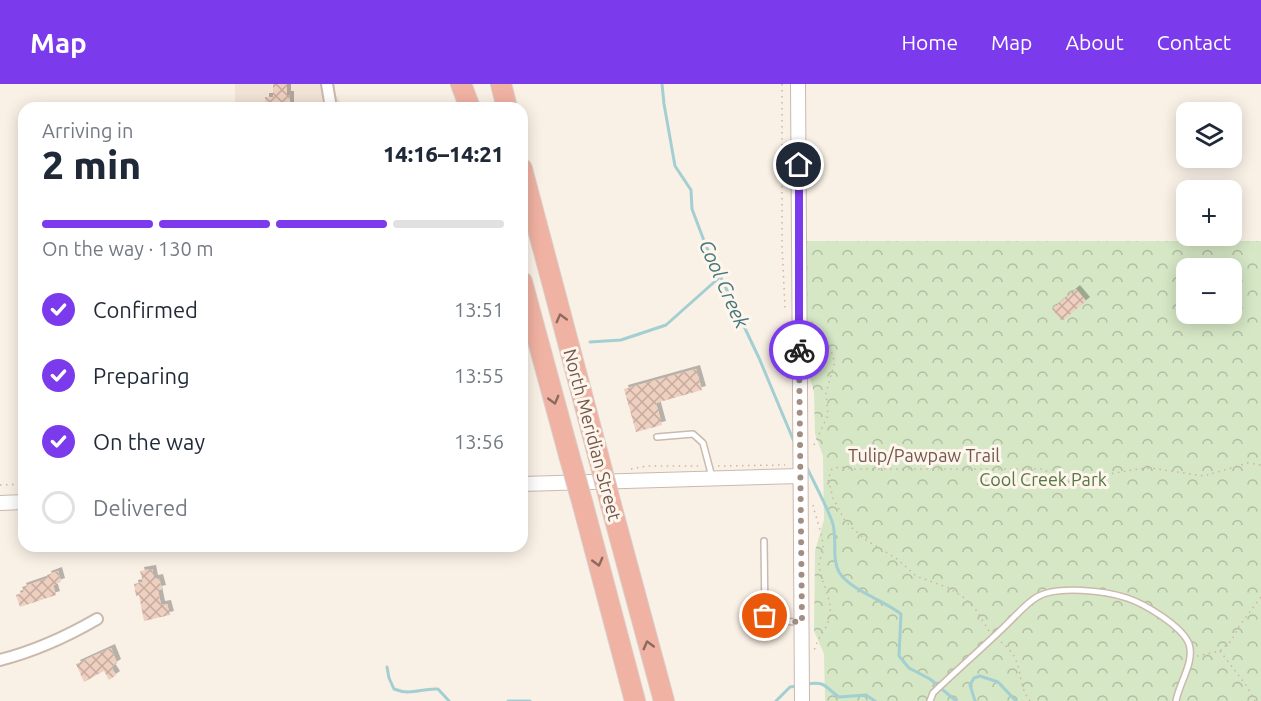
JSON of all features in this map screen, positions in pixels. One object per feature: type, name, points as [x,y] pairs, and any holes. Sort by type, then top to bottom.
[{"type":"highway","points":[[462,84],[468,102]]},
{"type":"highway","points":[[501,84],[506,102]]},
{"type":"highway","name":"North Meridian Street","points":[[528,192],[664,701]]},
{"type":"highway","name":"North Meridian Street","points":[[528,304],[635,701]]},
{"type":"street","points":[[327,84],[330,102]]},
{"type":"street","points":[[798,84],[802,697]]},
{"type":"street","points":[[528,484],[712,478],[800,471]]},
{"type":"street","points":[[0,502],[18,502]]},
{"type":"street","points":[[0,660],[30,652],[71,634],[97,619]]},
{"type":"lane","points":[[657,437],[693,434],[703,443],[712,478]]},
{"type":"lane","points":[[764,541],[765,616],[770,621],[802,622]]},
{"type":"lane","points":[[930,701],[933,693],[942,684],[1036,597],[1062,591],[1105,593],[1128,598],[1154,611],[1180,632],[1189,644],[1190,658],[1178,688],[1176,701]]},
{"type":"path","name":"Tulip/Pawpaw Trail","points":[[1030,701],[1024,694],[1018,663],[1012,652],[993,637],[966,599],[950,588],[916,576],[897,559],[866,540],[844,519],[833,498],[828,479],[832,469],[839,467],[855,469],[1043,469],[1070,485],[1076,485],[1103,475],[1139,469],[1162,469],[1204,476],[1248,463],[1261,465]]},
{"type":"path","points":[[0,485],[18,484]]},
{"type":"path","points":[[814,653],[815,645],[828,623],[830,613],[828,594],[819,563],[823,551],[815,512]]},
{"type":"path","points":[[1190,658],[1220,651],[1231,641],[1261,597]]},
{"type":"path","points":[[1220,651],[1246,685],[1255,701]]},
{"type":"shaded area","points":[[235,84],[335,84],[335,93],[340,102],[235,102]]},
{"type":"green space","name":"Cool Creek Park","points":[[806,241],[1176,241],[1176,246],[1242,246],[1242,241],[1261,241],[1261,701],[825,701],[824,654],[814,631],[815,551],[824,520],[823,456],[815,434],[814,392],[808,371]]},
{"type":"building","points":[[273,84],[287,84],[287,95],[290,95],[290,102],[265,102],[265,97],[273,97]]},
{"type":"building","points":[[1076,289],[1086,301],[1062,321],[1052,309]]},
{"type":"building","points":[[696,369],[702,390],[656,403],[662,425],[636,432],[624,389]]},
{"type":"building","points":[[152,569],[154,579],[159,578],[162,589],[158,590],[161,605],[167,604],[170,615],[144,621],[139,595],[136,596],[134,584],[143,582],[140,571]]},
{"type":"building","points":[[58,571],[61,582],[53,585],[56,595],[20,607],[16,595],[24,592],[22,587],[48,578],[47,575]]},
{"type":"building","points":[[111,648],[117,663],[111,667],[116,675],[109,680],[104,671],[84,682],[76,664]]},
{"type":"waterway","name":"Cool Creek","points":[[662,84],[675,166],[691,190],[692,209],[706,246],[759,358],[795,444]]},
{"type":"waterway","points":[[590,342],[621,340],[666,325],[721,276]]},
{"type":"waterway","name":"Cool Creek","points":[[806,466],[834,527],[835,560],[839,572],[851,585],[901,614],[899,656],[909,668],[930,679],[956,701]]},
{"type":"waterway","points":[[387,667],[394,689],[406,692],[438,689],[449,701]]},
{"type":"waterway","name":"Cool Creek","points":[[975,701],[970,685],[974,678],[980,676],[998,682],[1016,701]]},
{"type":"waterway","points":[[807,684],[822,684],[839,697],[866,695],[875,701]]},
{"type":"waterway","points":[[776,701],[790,687],[798,686]]},
{"type":"waterway","points":[[508,701],[530,701]]},
{"type":"way so far","points":[[765,616],[770,621],[802,622],[799,350]]},
{"type":"route","points":[[799,165],[799,350]]}]
